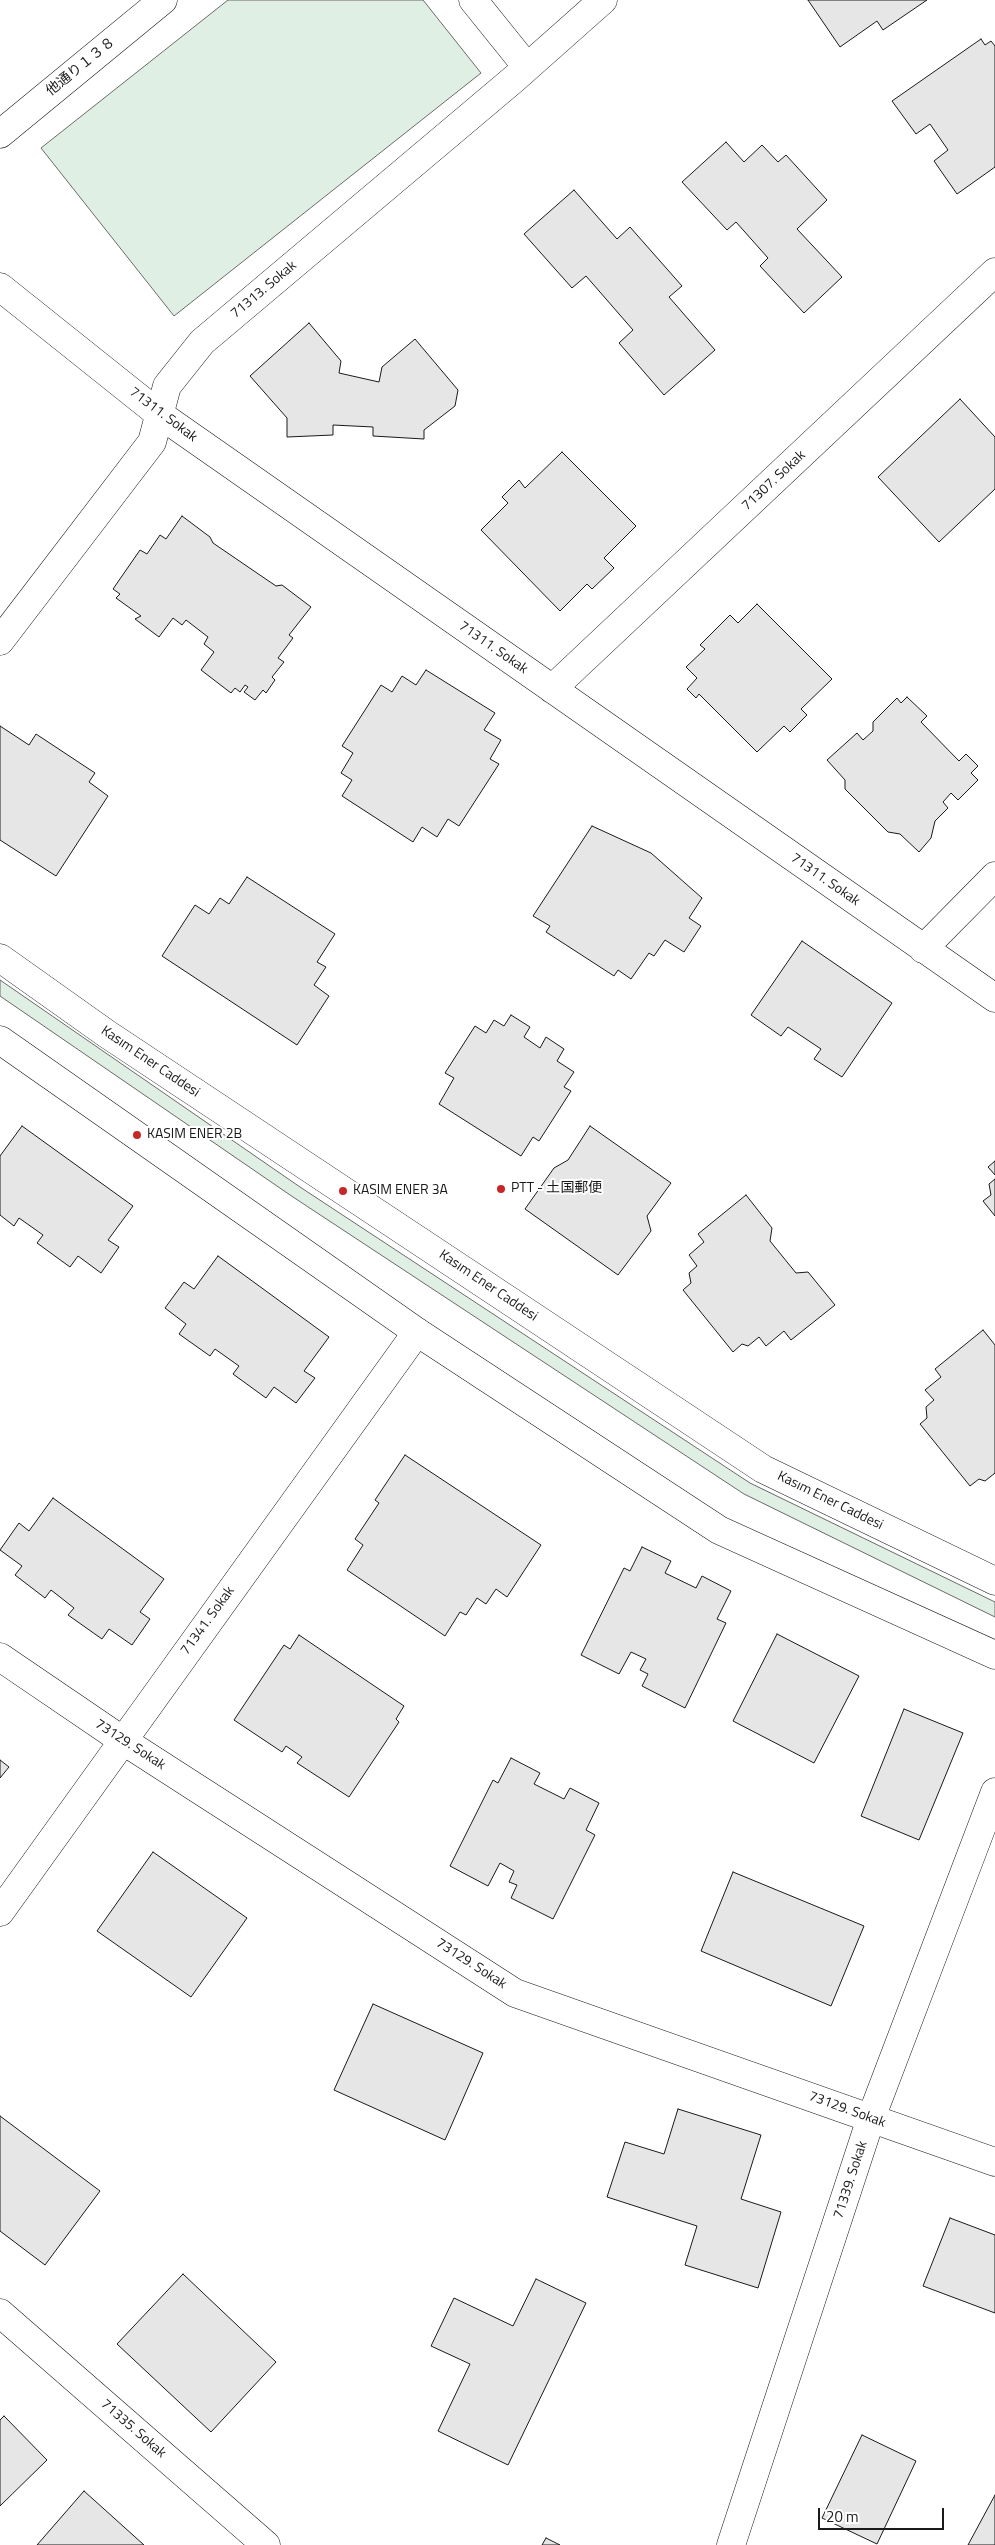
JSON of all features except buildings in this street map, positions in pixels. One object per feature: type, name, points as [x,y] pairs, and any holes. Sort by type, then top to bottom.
[{"type":"street","name":"他通り１３８","points":[[0,134],[163,0]]},
{"type":"street","points":[[473,0],[528,67]]},
{"type":"street","name":"71313. Sokak","points":[[0,641],[152,442],[167,386],[202,342],[528,67],[603,0]]},
{"type":"street","name":"71307. Sokak","points":[[552,689],[995,272]]},
{"type":"street","name":"71311. Sokak","points":[[0,287],[159,414],[995,998]]},
{"type":"street","points":[[923,948],[995,876]]},
{"type":"street","name":"Kasım Ener Caddesi","points":[[0,958],[107,1034],[763,1469],[995,1581]]},
{"type":"street","points":[[0,1040],[417,1332],[719,1530],[995,1655]]},
{"type":"street","name":"71341. Sokak","points":[[0,1912],[417,1332]]},
{"type":"street","name":"73129. Sokak","points":[[0,1657],[122,1740],[515,1993],[995,2162]]},
{"type":"street","name":"71339. Sokak","points":[[734,2544],[872,2118],[995,1792]]},
{"type":"street","name":"71335. Sokak","points":[[0,2313],[266,2545]]},
{"type":"green space","points":[[228,0],[423,0],[481,73],[174,316],[41,148]]},
{"type":"green space","points":[[0,980],[300,1187],[750,1483],[995,1602],[995,1617],[744,1494],[293,1197],[0,996]]},
{"type":"place","name":"KASIM ENER 2B","points":[[137,1135]]},
{"type":"place","name":"PTT - 土国郵便","points":[[501,1189]]},
{"type":"place","name":"KASIM ENER 3A","points":[[343,1191]]}]
